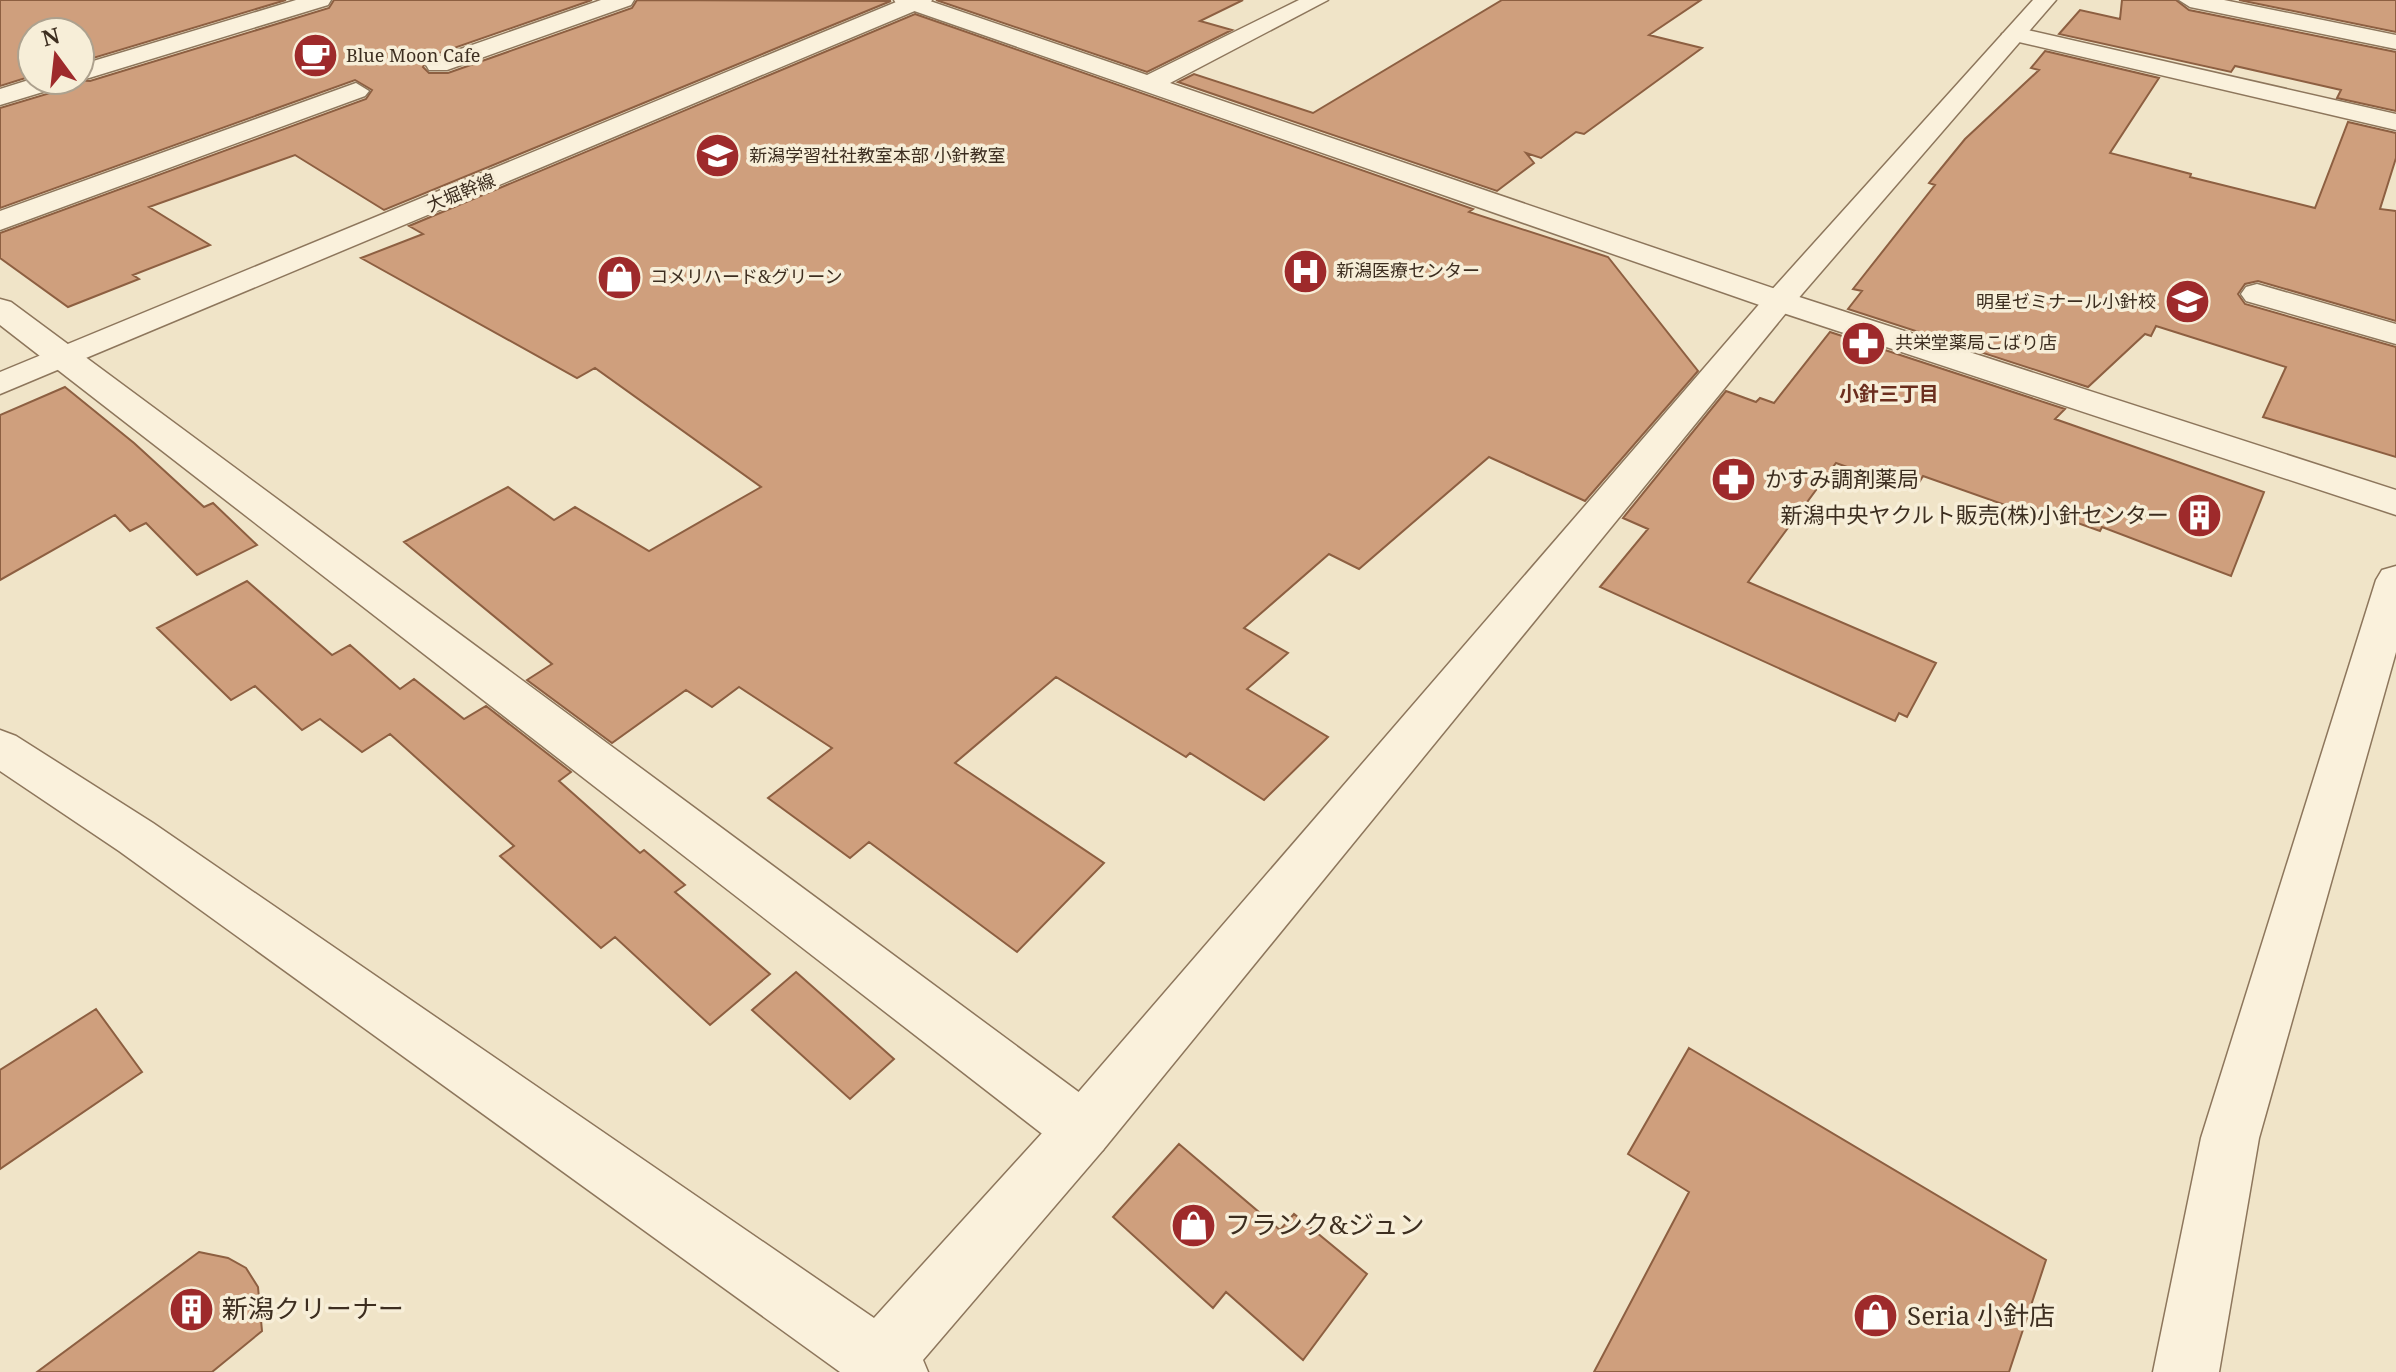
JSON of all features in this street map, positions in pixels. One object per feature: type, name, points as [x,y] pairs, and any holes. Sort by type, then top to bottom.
[{"type":"street","points":[[96,68],[320,0]]},
{"type":"street","points":[[438,65],[623,0]]},
{"type":"street","points":[[1149,84],[1317,0]]},
{"type":"street","points":[[0,748],[136,837],[882,1368],[1779,301],[2045,0]]},
{"type":"street","points":[[2190,0],[2396,42]]},
{"type":"street","points":[[913,1],[1779,301],[2396,503]]},
{"type":"street","name":"大堀幹線","points":[[0,384],[913,1]]},
{"type":"street","points":[[2014,34],[2396,122]]},
{"type":"street","points":[[0,221],[356,91]]},
{"type":"street","points":[[2257,294],[2396,334]]},
{"type":"street","points":[[0,309],[1083,1130]]},
{"type":"street","points":[[2186,1372],[2230,1138],[2396,580]]},
{"type":"building","points":[[0,0],[286,0],[96,57],[96,16],[16,16],[16,81],[0,86]]},
{"type":"building","points":[[334,0],[592,0],[428,57],[423,67],[429,73],[448,73],[632,8],[637,0],[891,1],[384,210],[295,155],[149,207],[210,245],[133,275],[139,279],[68,307],[0,258],[0,233],[366,99],[372,90],[355,80],[0,208],[0,108],[40,96],[96,96],[96,79],[329,8]]},
{"type":"building","points":[[936,0],[1243,0],[1200,21],[1232,30],[1147,72]]},
{"type":"building","points":[[1502,0],[1701,0],[1649,35],[1702,48],[1584,134],[1576,132],[1541,158],[1526,153],[1534,163],[1497,191],[1178,82],[1194,74],[1313,113]]},
{"type":"building","points":[[2122,0],[2176,0],[2189,10],[2396,52],[2396,111],[2337,98],[2341,90],[2235,66],[2231,72],[2059,34],[2080,10],[2120,19]]},
{"type":"building","points":[[2239,0],[2396,0],[2396,32]]},
{"type":"building","points":[[915,14],[1473,209],[1469,212],[1608,257],[1698,371],[1585,501],[1489,457],[1359,569],[1329,554],[1244,628],[1288,653],[1247,689],[1328,737],[1264,800],[1190,753],[1186,757],[1056,677],[955,763],[1104,863],[1017,952],[869,842],[850,858],[768,798],[832,748],[739,687],[712,707],[686,690],[612,743],[527,680],[552,664],[404,542],[508,487],[554,520],[575,507],[649,551],[761,487],[595,368],[577,378],[361,258],[423,234],[409,226]]},
{"type":"building","points":[[2045,51],[2159,78],[2110,153],[2191,174],[2190,177],[2315,208],[2348,122],[2396,133],[2396,158],[2380,209],[2396,211],[2396,321],[2258,281],[2245,284],[2238,294],[2245,304],[2396,347],[2396,457],[2263,417],[2286,367],[2156,326],[2151,336],[2145,334],[2088,387],[1848,309],[1862,291],[1853,289],[1935,185],[1929,183],[1965,139],[2039,70],[2031,68]]},
{"type":"building","points":[[1830,332],[2065,409],[2055,419],[2264,492],[2231,576],[2102,527],[2100,531],[2027,505],[2025,512],[1923,476],[1914,491],[1836,463],[1748,582],[1936,663],[1907,717],[1899,713],[1895,721],[1600,587],[1648,529],[1623,518],[1726,391],[1756,402],[1760,398],[1774,403]]},
{"type":"building","points":[[65,387],[134,443],[204,507],[213,503],[257,545],[197,575],[146,523],[130,531],[115,515],[0,580],[0,415]]},
{"type":"building","points":[[247,581],[332,655],[350,645],[400,689],[414,679],[464,719],[486,706],[571,772],[559,781],[640,853],[644,850],[685,885],[675,892],[770,974],[710,1025],[615,937],[601,948],[500,856],[514,846],[390,734],[362,752],[320,719],[302,730],[255,686],[231,700],[157,628]]},
{"type":"building","points":[[796,972],[894,1059],[850,1099],[752,1010]]},
{"type":"building","points":[[96,1009],[142,1072],[0,1169],[0,1070]]},
{"type":"building","points":[[1689,1048],[2046,1260],[2009,1372],[1594,1372],[1689,1192],[1628,1154]]},
{"type":"building","points":[[1179,1144],[1280,1230],[1294,1214],[1367,1274],[1303,1360],[1226,1292],[1213,1308],[1113,1217]]},
{"type":"building","name":"新潟クリーナー","points":[[199,1252],[228,1258],[246,1268],[258,1287],[262,1331],[212,1372],[37,1372]]},
{"type":"place","name":"Blue Moon Cafe","points":[[315,56]]},
{"type":"place","name":"新潟学習社社教室本部 小針教室","points":[[718,156]]},
{"type":"place","name":"新潟医療センター","points":[[1305,271]]},
{"type":"place","name":"コメリハード&グリーン","points":[[619,277]]},
{"type":"place","name":"明星ゼミナール小針校","points":[[2187,302]]},
{"type":"place","name":"共栄堂薬局こばり店","points":[[1864,343]]},
{"type":"place","name":"かすみ調剤薬局","points":[[1734,479]]},
{"type":"place","name":"新潟中央ヤクルト販売(株)小針センター","points":[[2200,515]]},
{"type":"place","name":"フランク&ジュン","points":[[1194,1225]]},
{"type":"place","name":"新潟クリーナー","points":[[191,1309]]},
{"type":"place","name":"Seria 小針店","points":[[1876,1316]]},
{"type":"district","name":"小針三丁目","points":[[1889,394]]}]
